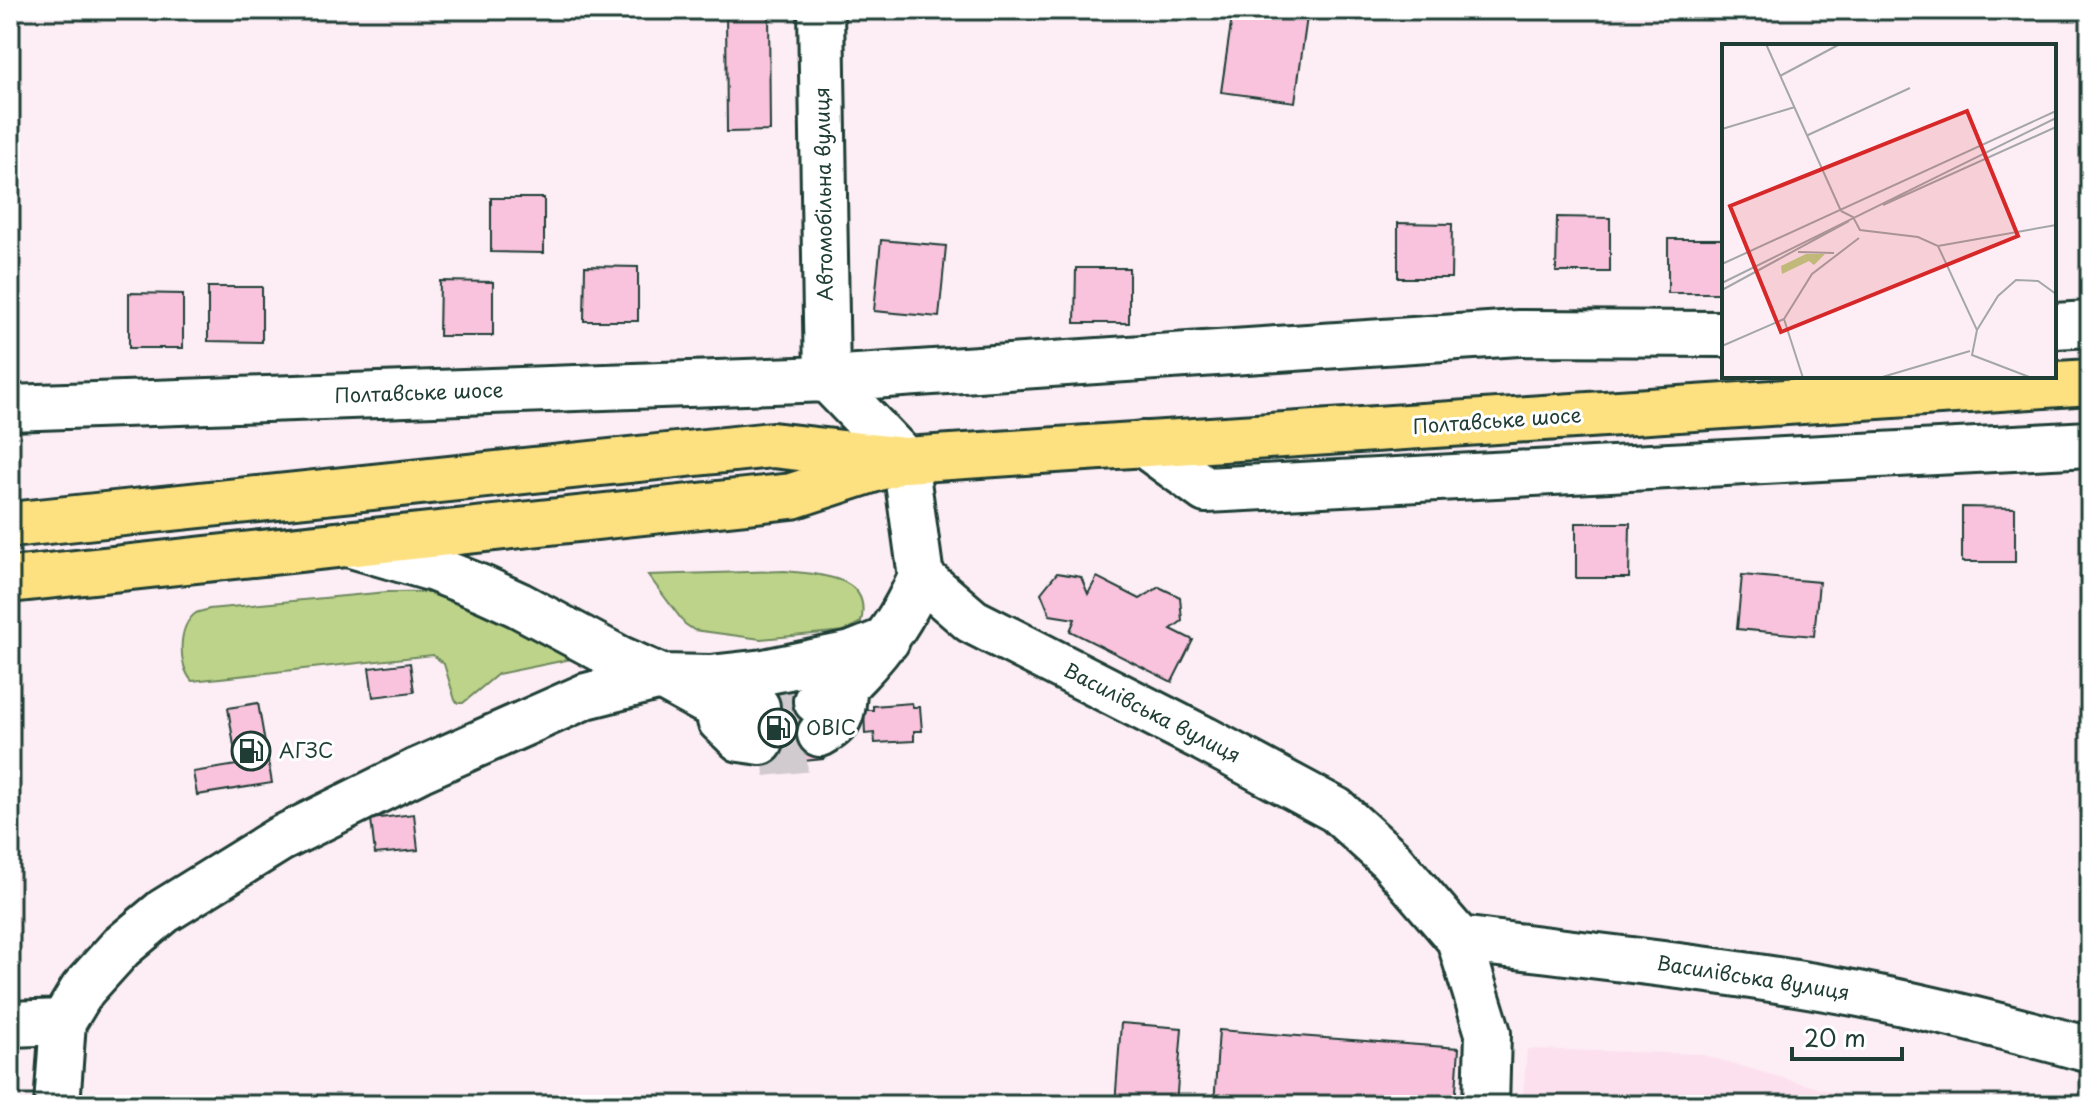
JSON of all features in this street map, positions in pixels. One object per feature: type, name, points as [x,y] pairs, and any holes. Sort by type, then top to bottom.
[{"type":"highway","name":"Полтавське шосе","points":[[905,460],[2090,382]]},
{"type":"highway","points":[[10,525],[772,445],[905,460]]},
{"type":"highway","points":[[10,580],[792,496],[905,460]]},
{"type":"street","name":"Автомобільна вулиця","points":[[821,10],[827,379]]},
{"type":"street","points":[[2056,326],[2090,324]]},
{"type":"street","name":"Полтавське шосе","points":[[10,408],[827,379],[1518,333],[1722,334]]},
{"type":"street","points":[[827,379],[905,460],[921,577],[909,606],[887,640],[830,713]]},
{"type":"street","points":[[1143,444],[1206,490],[2090,444]]},
{"type":"street","points":[[348,544],[434,569],[519,605],[672,683],[750,732]]},
{"type":"street","name":"Василівська вулиця","points":[[921,577],[972,621],[1336,810],[1390,859],[1459,939],[1488,1033],[1486,1105]]},
{"type":"street","points":[[57,1105],[63,1022],[83,989],[121,947],[164,911],[280,839],[419,770],[586,696],[764,672],[852,654],[887,640]]},
{"type":"street","name":"Василівська вулиця","points":[[1459,939],[1720,972],[1859,994],[2090,1050]]},
{"type":"street","points":[[10,1024],[63,1022]]},
{"type":"shaded area","points":[[1527,1049],[1699,1054],[1877,1105],[1522,1105]]},
{"type":"green space","points":[[785,571],[826,576],[851,586],[859,594],[861,622],[844,631],[761,639],[694,630],[685,624],[648,575]]},
{"type":"green space","points":[[387,592],[432,593],[469,602],[576,658],[498,674],[463,703],[455,700],[444,664],[433,655],[192,681],[187,674],[182,656],[183,636],[190,619],[198,612]]},
{"type":"building","points":[[726,10],[769,10],[770,131],[727,132]]},
{"type":"building","points":[[1233,10],[1308,10],[1295,102],[1221,92]]},
{"type":"building","points":[[491,198],[544,198],[544,253],[491,252]]},
{"type":"building","points":[[1557,217],[1610,218],[1610,272],[1556,272]]},
{"type":"building","points":[[1398,223],[1452,224],[1451,278],[1398,278]]},
{"type":"building","points":[[1668,239],[1722,239],[1722,293],[1668,293]]},
{"type":"building","points":[[881,240],[946,246],[939,317],[874,311]]},
{"type":"building","points":[[585,266],[638,267],[638,321],[584,321]]},
{"type":"building","points":[[1076,268],[1129,268],[1129,323],[1075,323]]},
{"type":"building","points":[[440,281],[493,282],[493,336],[439,336]]},
{"type":"building","points":[[208,287],[262,287],[262,342],[208,341]]},
{"type":"building","points":[[129,293],[183,294],[183,348],[129,348]]},
{"type":"building","points":[[1962,507],[2015,508],[2015,562],[1962,562]]},
{"type":"building","points":[[1576,523],[1630,523],[1629,578],[1576,578]]},
{"type":"building","points":[[1057,573],[1081,577],[1088,594],[1097,577],[1140,599],[1159,587],[1180,597],[1182,621],[1171,629],[1193,640],[1172,682],[1070,631],[1075,619],[1050,615],[1041,593]]},
{"type":"building","points":[[1742,575],[1819,582],[1814,636],[1737,629]]},
{"type":"building","points":[[410,663],[414,692],[373,697],[369,668]]},
{"type":"building","points":[[816,696],[823,759],[763,765],[756,703]]},
{"type":"building","points":[[258,703],[272,783],[197,795],[193,772],[237,765],[228,708]]},
{"type":"building","points":[[912,703],[913,707],[920,707],[922,731],[914,731],[914,741],[875,743],[874,733],[865,734],[864,710],[873,710],[873,706]]},
{"type":"building","points":[[414,814],[418,850],[375,854],[371,819]]},
{"type":"building","points":[[1121,1023],[1182,1028],[1176,1105],[1115,1105]]},
{"type":"building","points":[[1219,1030],[1459,1048],[1455,1105],[1214,1105]]},
{"type":"tunnel","points":[[757,707],[816,701]]},
{"type":"tunnel","points":[[762,754],[822,748]]},
{"type":"place","name":"ОВІС","points":[[778,728]]},
{"type":"place","name":"АГЗС","points":[[251,751]]}]
